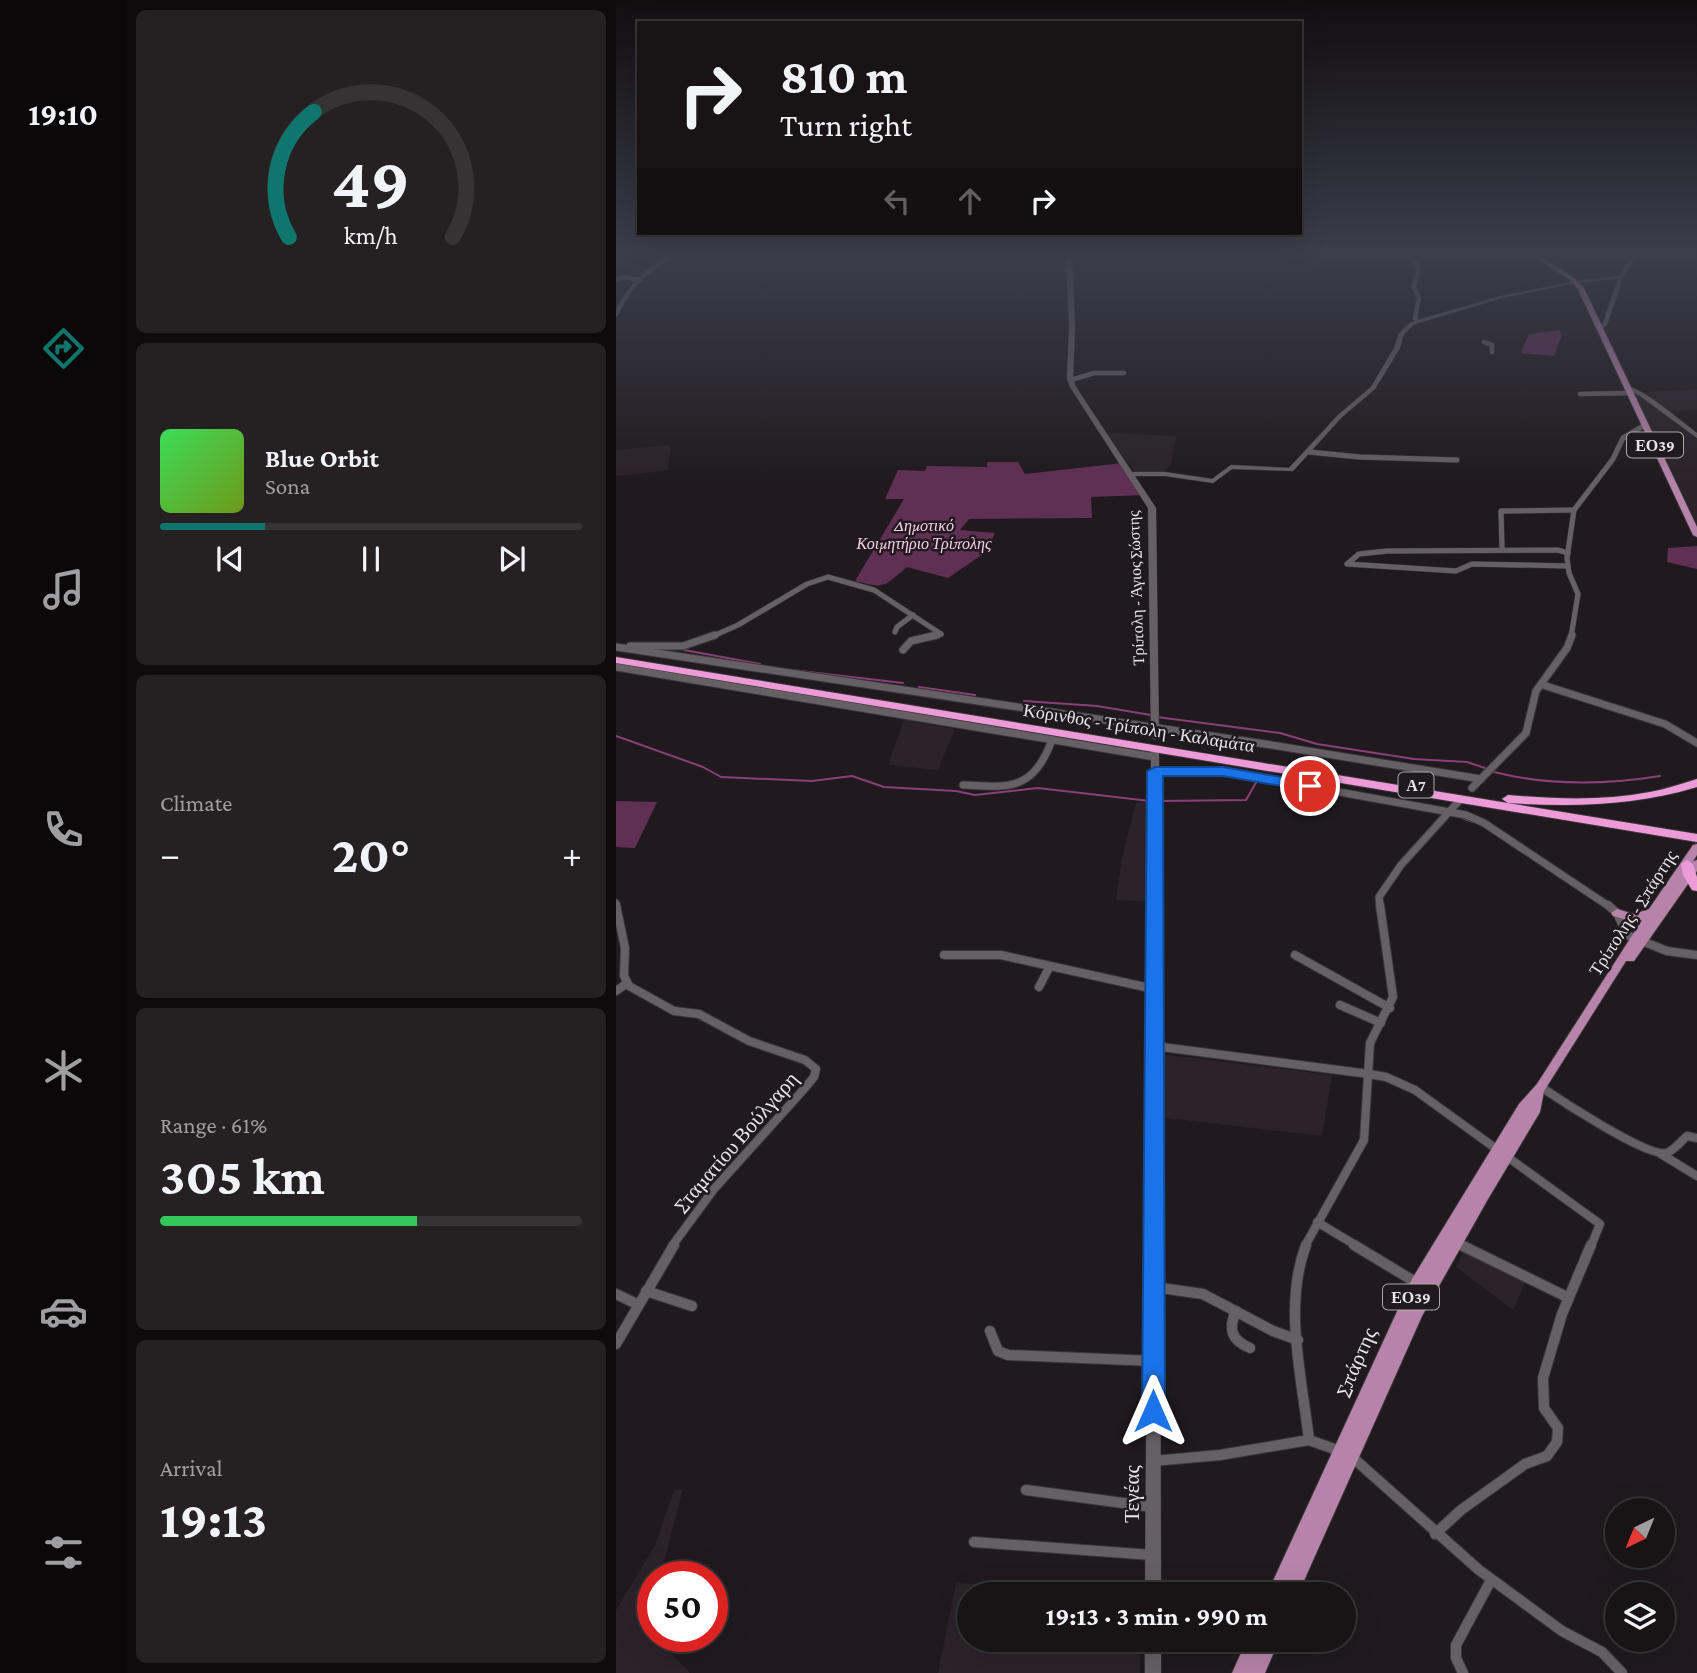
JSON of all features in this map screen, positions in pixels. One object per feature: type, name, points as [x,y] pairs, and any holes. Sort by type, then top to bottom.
[{"type":"highway","name":"Κόρινθος - Τρίπολη - Καλαμάτα","points":[[617,650],[1502,799],[1695,837]]},
{"type":"highway","name":"Κόρινθος - Τρίπολη - Καλαμάτα","points":[[617,666],[1695,837]]},
{"type":"highway","points":[[1502,799],[1560,803],[1614,802],[1662,794],[1697,783]]},
{"type":"highway","points":[[1691,867],[1697,887]]},
{"type":"main road","name":"Τρίπολη - Άγιος Σώστης","points":[[1070,329],[1071,380],[1085,409],[1152,506],[1155,737]]},
{"type":"main road","name":"ΕΟ39","points":[[1601,329],[1697,535]]},
{"type":"main road","points":[[1629,390],[1642,395],[1697,436]]},
{"type":"main road","points":[[1155,754],[1155,771]]},
{"type":"main road","name":"Τεγέας","points":[[1153,1582],[1155,771]]},
{"type":"main road","name":"Τρίπολης - Σπάρτης","points":[[1599,999],[1691,867],[1695,837]]},
{"type":"main road","name":"Τρίπολης - Σπάρτης","points":[[1638,941],[1654,910],[1691,867]]},
{"type":"main road","points":[[1617,913],[1635,918],[1654,910]]},
{"type":"main road","name":"Σπάρτης","points":[[1295,1582],[1417,1283],[1502,1154],[1534,1112],[1541,1087],[1599,999]]},
{"type":"main road","name":"Σπάρτης","points":[[1281,1582],[1416,1313],[1502,1154]]},
{"type":"main road","points":[[1153,1652],[1153,1673]]},
{"type":"main road","points":[[1241,1673],[1251,1652]]},
{"type":"main road","points":[[1256,1673],[1265,1652]]},
{"type":"street","points":[[1131,474],[1165,474],[1213,481],[1231,467],[1291,470],[1340,416],[1374,387],[1402,334],[1408,329]]},
{"type":"street","points":[[1484,342],[1492,345],[1492,352]]},
{"type":"street","points":[[1071,380],[1094,373],[1124,373]]},
{"type":"street","points":[[1580,394],[1629,390]]},
{"type":"street","points":[[1472,788],[1526,733],[1531,724],[1536,691],[1543,685],[1567,648],[1573,632],[1578,594],[1567,566],[1574,510],[1613,459],[1623,438],[1645,425]]},
{"type":"street","points":[[1309,452],[1360,457],[1457,460]]},
{"type":"street","points":[[1502,549],[1501,511],[1574,510]]},
{"type":"street","points":[[1460,549],[1463,567]]},
{"type":"street","points":[[1567,566],[1480,564],[1453,571],[1347,564],[1359,554],[1376,552],[1502,549],[1568,553]]},
{"type":"street","points":[[1376,552],[1372,559],[1381,565]]},
{"type":"street","points":[[617,650],[696,643],[738,625],[807,584],[825,577],[874,590],[941,634],[911,641],[902,650]]},
{"type":"street","points":[[895,632],[897,627],[913,615]]},
{"type":"street","points":[[617,650],[808,678],[1155,718],[1483,777]]},
{"type":"street","points":[[617,666],[1052,740],[1155,754]]},
{"type":"street","points":[[1543,685],[1665,724],[1697,743]]},
{"type":"street","points":[[963,785],[997,787],[1030,780],[1041,768],[1052,740]]},
{"type":"street","points":[[1155,771],[1234,773],[1449,811],[1484,823],[1590,892],[1617,913],[1625,933],[1638,941],[1675,953],[1697,955]]},
{"type":"street","points":[[1310,1440],[1298,1340],[1295,1286],[1300,1260],[1317,1222],[1362,1146],[1370,1043],[1390,1009],[1393,997],[1382,933],[1380,892],[1458,802]]},
{"type":"street","points":[[616,903],[625,947],[626,984],[616,992]]},
{"type":"street","points":[[944,955],[980,953],[1154,989]]},
{"type":"street","points":[[1295,955],[1390,1009]]},
{"type":"street","points":[[1039,987],[1050,966]]},
{"type":"street","name":"Σταματίου Βούλγαρη","points":[[616,1344],[637,1304],[704,1203],[730,1169],[783,1114],[814,1077],[817,1069],[805,1060],[748,1041],[699,1014],[674,1011],[626,984]]},
{"type":"street","points":[[1340,1005],[1381,1023]]},
{"type":"street","points":[[1154,1046],[1369,1074],[1399,1082],[1415,1090],[1600,1224],[1569,1298],[1543,1378],[1544,1408],[1558,1428],[1557,1442],[1546,1456],[1525,1464],[1461,1510],[1435,1534]]},
{"type":"street","points":[[1541,1087],[1608,1128],[1660,1153],[1697,1176]]},
{"type":"street","points":[[1660,1153],[1669,1151],[1687,1136],[1697,1138]]},
{"type":"street","points":[[1317,1222],[1417,1283]]},
{"type":"street","points":[[1455,1242],[1569,1298]]},
{"type":"street","points":[[1153,1287],[1202,1293],[1283,1337],[1298,1340]]},
{"type":"street","points":[[646,1290],[692,1307]]},
{"type":"street","points":[[616,1294],[637,1304]]},
{"type":"street","points":[[1236,1311],[1229,1325],[1230,1335],[1238,1343],[1250,1348]]},
{"type":"street","points":[[990,1331],[998,1351],[1008,1355],[1153,1361]]},
{"type":"street","points":[[1153,1461],[1220,1455],[1310,1440],[1346,1454],[1490,1582],[1569,1636],[1606,1653],[1622,1673]]},
{"type":"street","points":[[1026,1490],[1153,1507]]},
{"type":"street","points":[[974,1542],[1153,1555]]},
{"type":"street","points":[[1462,1673],[1456,1658],[1455,1645],[1490,1582]]},
{"type":"shaded area","points":[[1697,389],[1697,410],[1662,412],[1697,439],[1697,525],[1633,393]]},
{"type":"shaded area","points":[[1107,433],[1176,436],[1171,463],[1165,472],[1135,472]]},
{"type":"shaded area","points":[[671,445],[668,470],[616,476],[616,450]]},
{"type":"shaded area","points":[[904,720],[955,729],[938,770],[888,765]]},
{"type":"shaded area","points":[[1136,802],[1152,803],[1149,902],[1116,900],[1122,857]]},
{"type":"shaded area","points":[[1160,1054],[1332,1075],[1322,1136],[1158,1117]]},
{"type":"shaded area","points":[[1465,1249],[1526,1280],[1513,1310],[1456,1267]]},
{"type":"shaded area","points":[[683,1489],[664,1561],[645,1561],[656,1543],[674,1490]]},
{"type":"shaded area","points":[[637,1575],[637,1652],[670,1652],[690,1673],[616,1673],[616,1610]]},
{"type":"shaded area","points":[[956,1583],[957,1652],[1140,1652],[1140,1673],[938,1673]]},
{"type":"green space","points":[[1560,330],[1562,335],[1554,356],[1521,353],[1529,334]]},
{"type":"green space","name":"Δημοτικό Κοιμητήριο Τρίπολης","points":[[987,462],[1018,462],[1025,474],[1123,463],[1145,495],[1091,497],[1092,518],[969,519],[960,530],[995,533],[986,552],[948,578],[907,567],[884,584],[873,585],[855,581],[904,499],[885,499],[898,470],[925,471],[927,466],[987,467]]},
{"type":"green space","points":[[1697,546],[1697,569],[1667,562],[1668,548]]},
{"type":"green space","points":[[616,801],[657,802],[635,848],[616,847]]},
{"type":"waterway","points":[[684,650],[760,664]]},
{"type":"waterway","points":[[792,670],[903,683]]},
{"type":"waterway","points":[[919,687],[975,695]]},
{"type":"waterway","points":[[1024,701],[1097,706],[1151,715]]},
{"type":"waterway","points":[[1157,717],[1280,733],[1317,744],[1414,759],[1467,762],[1488,769]]},
{"type":"waterway","points":[[616,736],[703,767],[721,777],[812,781],[852,776],[884,787],[956,791],[975,795],[1038,788],[1150,801]]},
{"type":"waterway","points":[[1494,772],[1535,780],[1577,783],[1660,776]]},
{"type":"waterway","points":[[1159,801],[1246,800],[1257,781]]},
{"type":"waterway","points":[[1462,818],[1473,822]]},
{"type":"route","points":[[1153,1411],[1155,771],[1234,773],[1310,786]]}]
